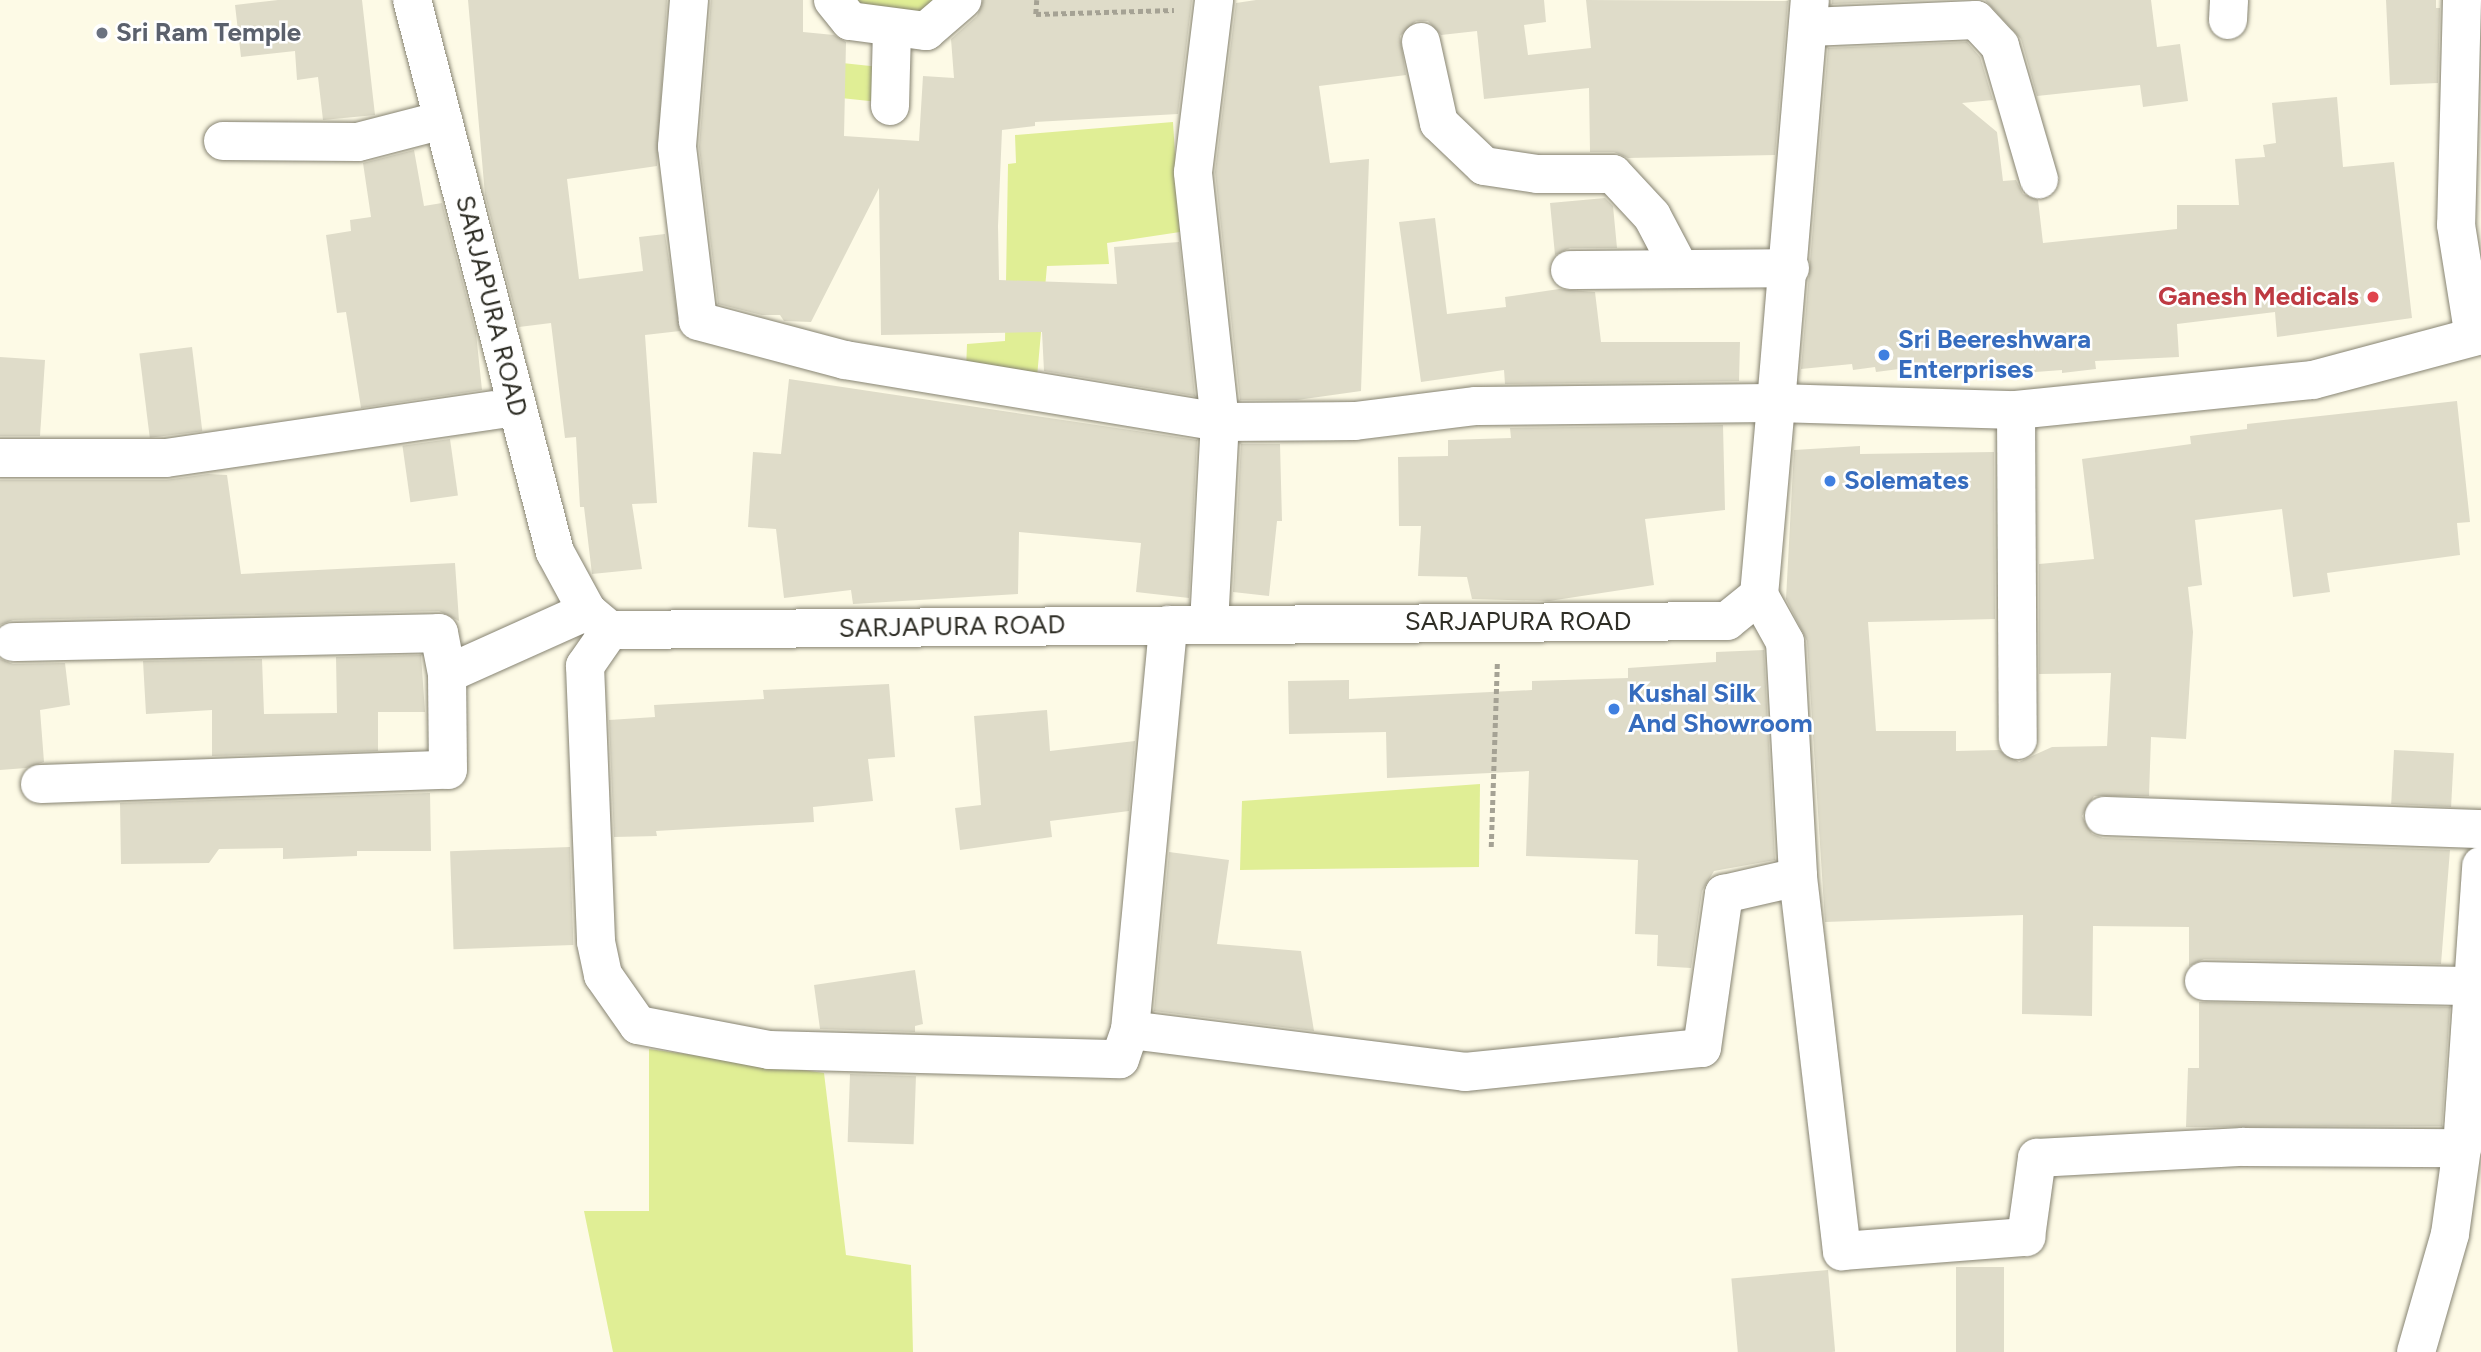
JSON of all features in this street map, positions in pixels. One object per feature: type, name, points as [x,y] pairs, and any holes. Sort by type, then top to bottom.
[{"type":"street","name":"SARJAPURA ROAD","points":[[412,0],[555,552],[598,620],[1168,625],[1727,621],[1759,595]]},
{"type":"street","points":[[689,0],[677,147],[698,321],[845,360],[1220,422],[1354,421],[1476,407],[1776,404],[2016,410],[2313,380],[2478,336],[2456,225],[2462,0]]},
{"type":"street","points":[[833,0],[850,21],[892,29],[926,31],[961,0]]},
{"type":"street","points":[[1209,624],[1220,422],[1193,172],[1214,7]]},
{"type":"street","points":[[2039,179],[2000,46],[1976,20],[1810,13],[1790,268],[1759,595],[1785,642],[1798,877],[1842,1251],[2026,1237],[2036,1158],[2244,1147],[2462,1148]]},
{"type":"street","points":[[890,106],[892,29]]},
{"type":"street","points":[[1421,42],[1439,123],[1484,166],[1537,174],[1613,174],[1652,216],[1680,269]]},
{"type":"street","points":[[223,141],[358,142],[443,120]]},
{"type":"street","points":[[1570,270],[1790,268]]},
{"type":"street","points":[[0,458],[166,458],[517,407]]},
{"type":"street","points":[[2016,410],[2018,740]]},
{"type":"street","points":[[447,674],[598,620]]},
{"type":"street","points":[[598,620],[585,666],[596,942],[603,975],[638,1025],[769,1050],[1120,1059],[1130,1030],[1168,625]]},
{"type":"street","points":[[13,642],[439,633],[447,674],[448,770],[40,784]]},
{"type":"street","points":[[2104,817],[2481,829]]},
{"type":"street","points":[[2416,1352],[2450,1234],[2462,1148],[2481,866]]},
{"type":"street","points":[[1130,1030],[1465,1072],[1702,1048],[1724,894],[1798,877]]},
{"type":"street","points":[[2204,981],[2473,986]]},
{"type":"path","points":[[1037,0],[1036,14],[1214,7]]},
{"type":"path","points":[[1491,847],[1498,622]]},
{"type":"green space","points":[[846,0],[945,0],[921,20]]},
{"type":"green space","points":[[833,62],[880,67],[876,102],[829,97]]},
{"type":"green space","points":[[1173,122],[1180,232],[1107,243],[1109,264],[1047,266],[1036,388],[966,371],[967,344],[1005,341],[1008,164],[1016,163],[1015,135]]},
{"type":"green space","points":[[1480,784],[1479,867],[1240,870],[1242,801]]},
{"type":"green space","points":[[649,1049],[824,1073],[846,1255],[911,1265],[913,1352],[613,1352],[584,1211],[649,1211]]},
{"type":"building","points":[[278,0],[362,0],[375,115],[323,120],[318,77],[297,80],[295,51],[241,57],[235,5]]},
{"type":"building","points":[[468,0],[667,0],[657,166],[567,179],[579,279],[643,271],[639,237],[665,234],[680,331],[645,335],[657,503],[632,504],[642,569],[592,574],[584,507],[580,507],[576,437],[565,438],[551,323],[519,327],[485,195]]},
{"type":"building","points":[[711,0],[803,0],[803,32],[834,35],[846,42],[844,136],[919,141],[923,76],[954,78],[951,39],[977,16],[983,0],[1192,0],[1178,114],[1035,122],[1035,126],[1002,130],[998,226],[999,280],[1117,284],[1114,247],[1179,242],[1195,396],[1044,371],[1042,332],[881,335],[879,188],[811,322],[784,321],[780,315],[762,315],[718,304],[699,147]]},
{"type":"building","points":[[1256,0],[1544,0],[1546,22],[1524,25],[1528,55],[1591,48],[1586,0],[1788,1],[1775,155],[1628,158],[1614,152],[1590,152],[1589,88],[1484,99],[1477,31],[1441,35],[1428,21],[1416,21],[1400,36],[1406,75],[1319,86],[1330,163],[1369,159],[1361,391],[1297,400],[1240,400],[1215,172],[1236,3]]},
{"type":"building","points":[[1832,0],[1931,0],[1832,4]]},
{"type":"building","points":[[1985,0],[2151,0],[2157,47],[2180,44],[2188,101],[2143,107],[2140,85],[2037,96],[2021,39]]},
{"type":"building","points":[[2386,0],[2436,0],[2436,8],[2440,8],[2438,83],[2390,85]]},
{"type":"building","points":[[1967,42],[1980,57],[1993,100],[1962,103],[1997,132],[2003,181],[2016,180],[2023,194],[2038,200],[2043,243],[2177,229],[2177,205],[2239,205],[2235,159],[2265,157],[2263,145],[2276,143],[2272,103],[2337,97],[2343,167],[2394,162],[2412,318],[2277,337],[2275,312],[2177,324],[2179,357],[2095,361],[2096,369],[2062,373],[2062,370],[1998,375],[1998,370],[1931,377],[1930,365],[1876,372],[1875,367],[1853,370],[1852,364],[1801,369],[1828,48]]},
{"type":"building","points":[[414,150],[424,206],[442,203],[476,333],[482,390],[361,408],[346,312],[337,313],[326,235],[351,231],[350,220],[371,217],[363,163]]},
{"type":"building","points":[[1605,198],[1613,206],[1617,248],[1570,248],[1555,255],[1550,203]]},
{"type":"building","points":[[1435,218],[1447,314],[1506,307],[1505,297],[1559,289],[1595,292],[1601,342],[1740,342],[1739,381],[1505,384],[1504,370],[1421,382],[1399,222]]},
{"type":"building","points":[[192,347],[202,431],[150,438],[139,353]]},
{"type":"building","points":[[0,357],[45,360],[40,436],[0,436]]},
{"type":"building","points":[[789,379],[1197,440],[1189,598],[1136,592],[1141,543],[1019,532],[1018,594],[853,604],[851,590],[784,598],[776,529],[748,527],[753,452],[781,454]]},
{"type":"building","points":[[2457,401],[2470,522],[2457,523],[2460,555],[2327,573],[2330,592],[2293,597],[2282,509],[2195,520],[2202,585],[2188,587],[2193,632],[2186,739],[2151,737],[2149,796],[2094,796],[2082,816],[2092,834],[2103,838],[2450,850],[2441,964],[2204,959],[2189,966],[2189,927],[2093,926],[2092,1016],[2022,1014],[2023,915],[1825,922],[1807,641],[1786,599],[1794,450],[1860,446],[1860,454],[1994,452],[1995,619],[1868,622],[1876,731],[1956,731],[1956,751],[1999,750],[2019,762],[2052,747],[2107,746],[2111,673],[2039,674],[2039,564],[2094,559],[2082,459],[2191,444],[2190,436],[2247,429],[2247,424]]},
{"type":"building","points":[[1723,425],[1725,510],[1645,519],[1654,585],[1549,601],[1472,599],[1467,577],[1418,576],[1421,526],[1399,526],[1398,457],[1448,456],[1448,440],[1511,438],[1510,428]]},
{"type":"building","points":[[450,439],[458,495],[410,502],[402,446]]},
{"type":"building","points":[[1241,444],[1280,444],[1282,521],[1277,521],[1269,596],[1233,592]]},
{"type":"building","points":[[208,474],[227,475],[241,574],[455,563],[459,621],[439,611],[13,620],[0,625],[0,480],[166,480]]},
{"type":"building","points":[[1764,650],[1775,860],[1714,871],[1702,891],[1691,968],[1657,966],[1658,935],[1635,934],[1638,860],[1526,856],[1529,771],[1387,778],[1386,732],[1289,734],[1288,681],[1349,680],[1349,699],[1532,690],[1532,681],[1628,678],[1628,668],[1716,662],[1716,652]]},
{"type":"building","points":[[421,655],[425,712],[378,712],[378,751],[212,756],[212,710],[146,714],[143,661],[262,659],[264,714],[337,713],[336,657]]},
{"type":"building","points":[[0,659],[13,664],[65,663],[70,705],[40,710],[44,762],[26,768],[0,770]]},
{"type":"building","points":[[889,684],[895,757],[868,759],[873,801],[813,807],[814,822],[656,831],[657,836],[614,837],[609,720],[655,717],[654,705],[764,699],[763,690]]},
{"type":"building","points":[[1047,710],[1050,751],[1135,741],[1129,811],[1050,821],[1052,837],[960,850],[955,808],[981,805],[974,716]]},
{"type":"building","points":[[2394,750],[2454,753],[2451,807],[2391,804]]},
{"type":"building","points":[[430,793],[431,851],[357,851],[357,856],[283,859],[283,848],[219,849],[209,863],[121,864],[120,803]]},
{"type":"building","points":[[570,847],[573,945],[453,949],[450,851]]},
{"type":"building","points":[[1169,852],[1229,860],[1217,944],[1301,951],[1314,1031],[1154,1011]]},
{"type":"building","points":[[915,970],[923,1024],[915,1026],[915,1032],[820,1029],[814,985]]},
{"type":"building","points":[[2199,1002],[2450,1007],[2442,1126],[2186,1127],[2188,1068],[2199,1068]]},
{"type":"building","points":[[850,1074],[916,1076],[914,1144],[848,1142]]},
{"type":"building","points":[[1956,1267],[2004,1267],[2004,1352],[1956,1352]]},
{"type":"building","points":[[1828,1270],[1835,1352],[1738,1352],[1731,1278]]},
{"type":"place","name":"Sri Ram Temple","points":[[102,33]]},
{"type":"place","name":"Ganesh Medicals","points":[[2373,297]]},
{"type":"place","name":"Sri Beereshwara Enterprises","points":[[1884,355]]},
{"type":"place","name":"Solemates","points":[[1830,481]]},
{"type":"place","name":"Kushal Silk And Showroom","points":[[1614,709]]}]
